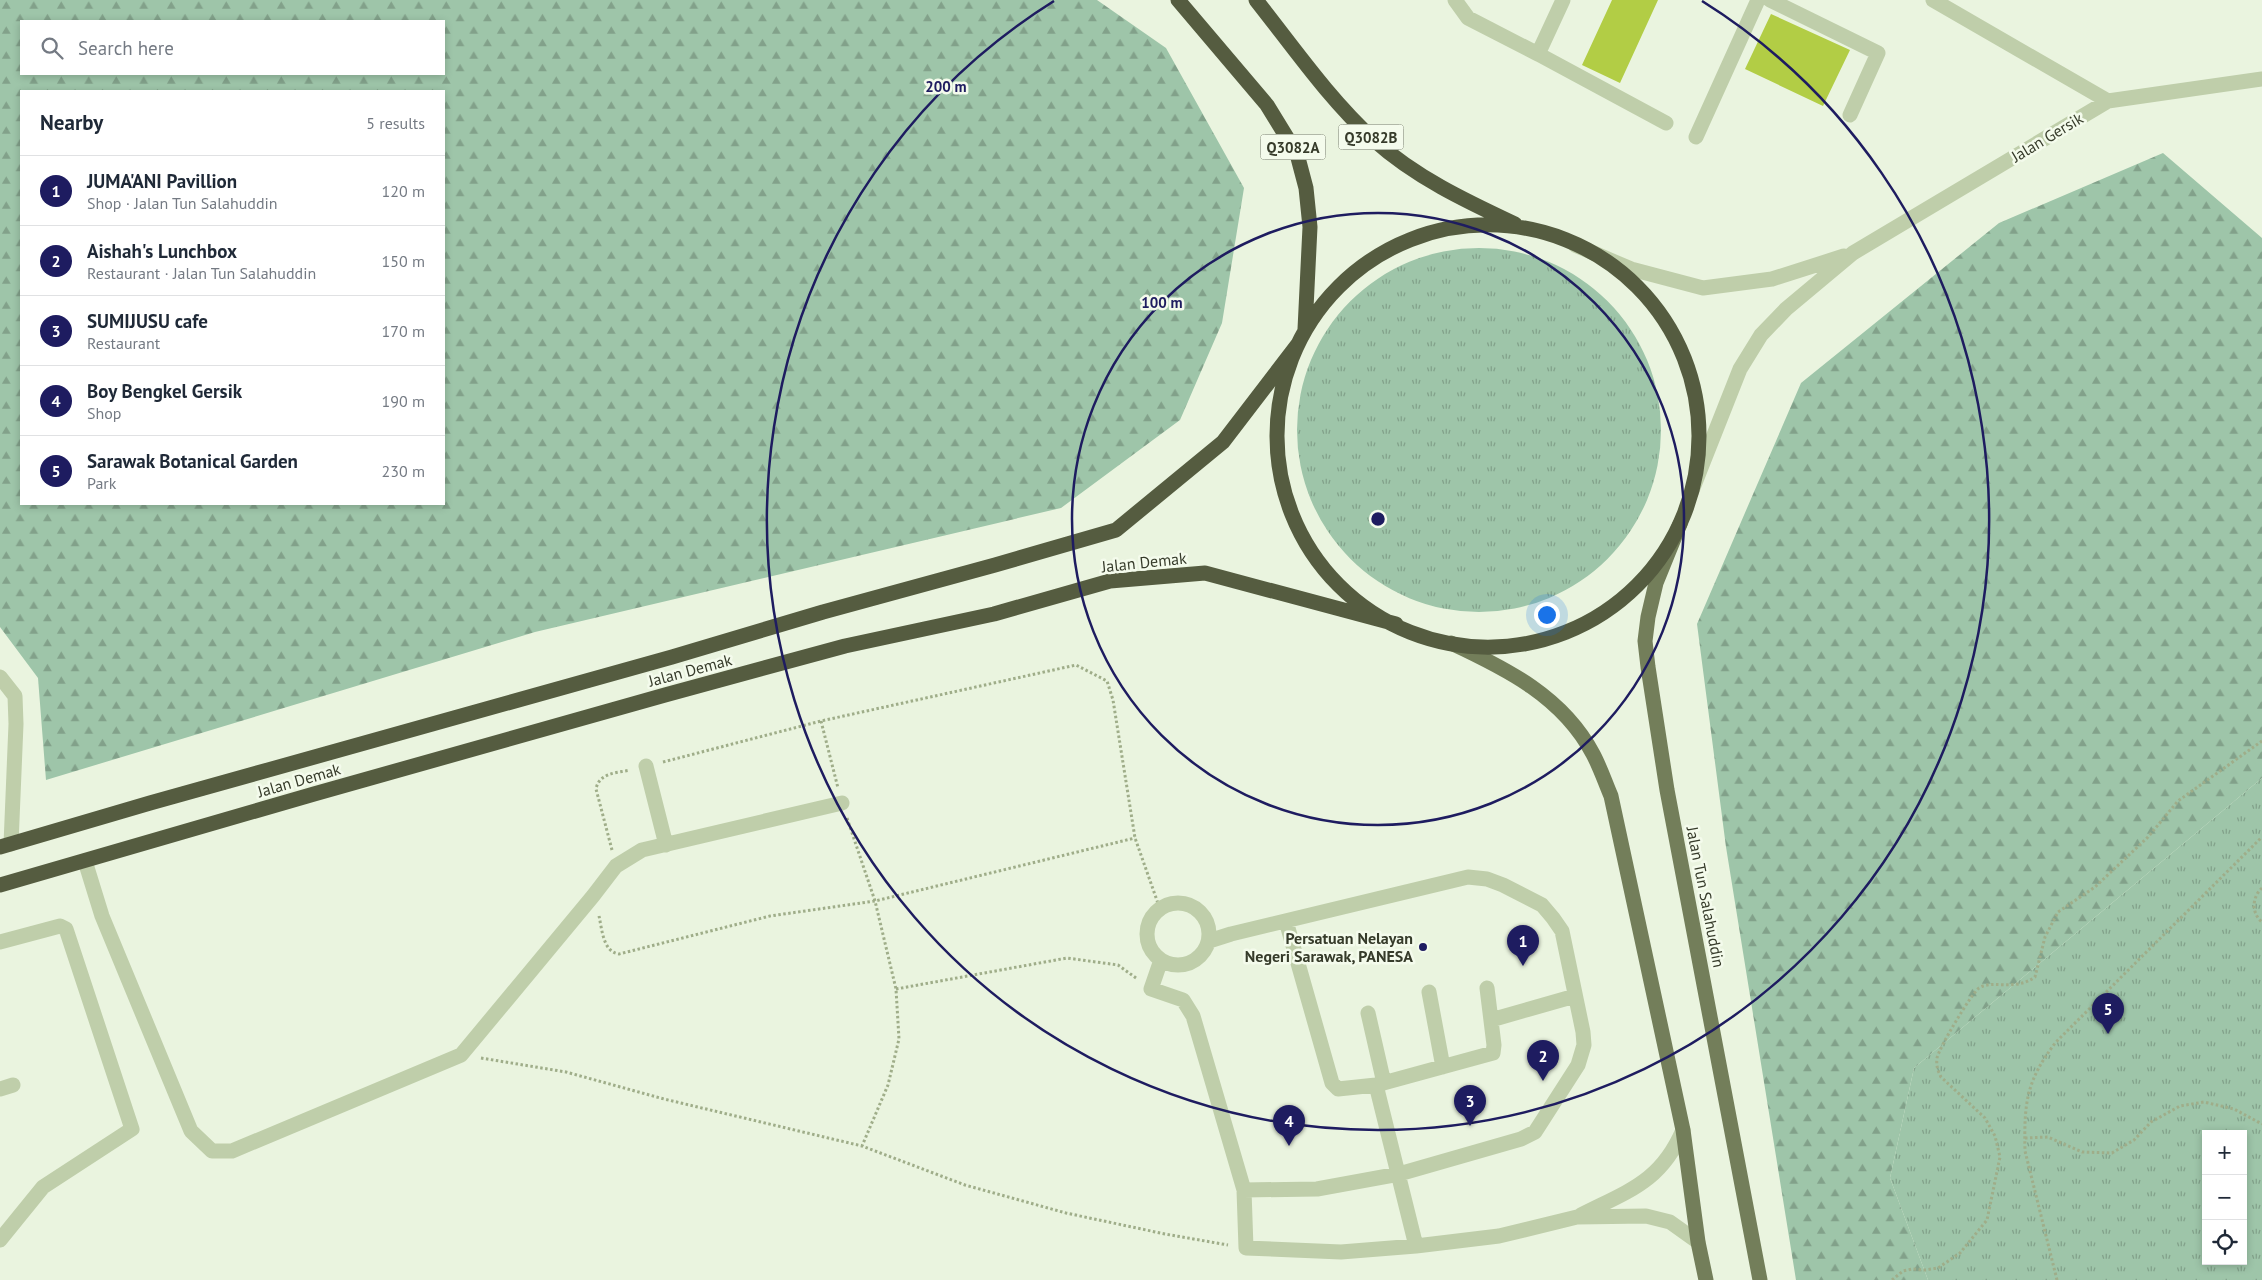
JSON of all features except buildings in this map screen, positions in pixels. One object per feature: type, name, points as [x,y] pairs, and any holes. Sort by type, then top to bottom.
[{"type":"highway","name":"Q3082A","points":[[1178,0],[1267,105],[1297,154],[1306,188],[1310,227],[1301,338]]},
{"type":"highway","name":"Q3082B","points":[[1256,0],[1350,117],[1376,141],[1401,162],[1436,184],[1525,229]]},
{"type":"highway","points":[[1493,226],[1525,229],[1575,245],[1604,260],[1630,281],[1662,318],[1679,347],[1691,378],[1698,411],[1699,444],[1692,493],[1680,524],[1663,554],[1642,581],[1616,604],[1586,622],[1554,636],[1521,644],[1486,646],[1452,643],[1432,638],[1396,624],[1357,600],[1324,568],[1304,537],[1289,504],[1278,451],[1278,414],[1285,378],[1301,338],[1323,304],[1345,280],[1370,260],[1399,245],[1429,234],[1461,227],[1493,226]]},
{"type":"highway","name":"Jalan Demak","points":[[6,846],[150,802],[823,612],[995,566],[1116,530],[1223,442],[1301,338]]},
{"type":"highway","name":"Jalan Demak","points":[[0,885],[665,695],[846,646],[994,614],[1110,581],[1205,573],[1396,624]]},
{"type":"main road","name":"Jalan Tun Salahuddin","points":[[1680,524],[1656,583],[1645,640],[1667,790],[1760,1280]]},
{"type":"main road","points":[[1452,643],[1499,665],[1538,690],[1571,722],[1592,753],[1611,796],[1683,1130],[1698,1242],[1706,1280]]},
{"type":"street","points":[[1455,0],[1468,18],[1666,123]]},
{"type":"street","points":[[1538,54],[1563,0]]},
{"type":"street","points":[[1696,137],[1758,0]]},
{"type":"street","points":[[1770,0],[1878,53],[1850,116]]},
{"type":"street","points":[[1933,0],[2108,101]]},
{"type":"street","name":"Jalan Gersik","points":[[1853,253],[2108,101],[2262,79]]},
{"type":"street","points":[[1575,245],[1631,269],[1703,288],[1772,279],[1853,253]]},
{"type":"street","points":[[1692,493],[1740,369],[1761,335],[1786,309],[1853,253]]},
{"type":"street","points":[[0,677],[15,696],[16,724],[6,846]]},
{"type":"street","points":[[646,766],[666,845]]},
{"type":"street","points":[[85,861],[102,916],[191,1131],[212,1151],[232,1151],[461,1055],[616,866],[642,850],[842,803]]},
{"type":"street","points":[[1208,942],[1468,877],[1488,879],[1542,905],[1562,930],[1584,1046],[1580,1058],[1535,1132],[1521,1139],[1399,1174],[1317,1189],[1244,1190]]},
{"type":"street","points":[[1169,905],[1190,906],[1206,920],[1209,931],[1208,942],[1198,958],[1190,963],[1180,965],[1161,960],[1154,953],[1147,935],[1148,925],[1160,909],[1169,905]]},
{"type":"street","points":[[1286,921],[1334,1087],[1344,1090],[1380,1084],[1493,1053],[1487,988]]},
{"type":"street","points":[[0,942],[60,926],[66,930],[132,1125],[131,1131],[88,1156],[44,1187],[0,1240]]},
{"type":"street","points":[[1161,960],[1151,989],[1183,1000],[1193,1016],[1244,1190],[1246,1248],[1341,1252],[1416,1246],[1499,1236],[1577,1217],[1646,1216],[1670,1222],[1698,1242]]},
{"type":"street","points":[[1429,992],[1443,1067]]},
{"type":"street","points":[[1491,1020],[1575,996]]},
{"type":"street","points":[[1368,1013],[1380,1084],[1416,1246]]},
{"type":"street","points":[[1577,1217],[1633,1189],[1658,1172],[1675,1149],[1683,1130]]},
{"type":"path","points":[[616,866],[596,789],[597,782],[602,777],[821,721],[1076,665],[1106,681],[1113,700],[1135,838],[1160,909]]},
{"type":"path","points":[[821,721],[842,803],[875,901],[896,990],[899,1039],[888,1085],[862,1146]]},
{"type":"path","points":[[1892,1280],[1903,1271],[1938,1268],[1965,1248],[1988,1220],[2000,1157],[1995,1136],[1985,1118],[1941,1077],[1937,1070],[1937,1061],[1942,1044],[1976,991],[1986,986],[2024,985],[2035,977],[2045,936],[2058,912],[2095,887],[2148,837],[2178,801],[2262,741]]},
{"type":"path","points":[[2057,1280],[2025,1151],[2030,1083],[2042,1060],[2056,1042],[2262,837]]},
{"type":"path","points":[[593,896],[607,947],[614,954],[619,954],[770,916],[875,901],[1135,838]]},
{"type":"path","points":[[2262,888],[2256,896],[2254,904],[2255,913],[2262,922]]},
{"type":"path","points":[[896,990],[1067,958],[1118,965],[1151,989]]},
{"type":"path","points":[[461,1055],[566,1072],[664,1099],[862,1146],[965,1185],[1066,1213],[1165,1234],[1246,1248]]},
{"type":"path","points":[[2025,1138],[2048,1137],[2082,1152],[2112,1153],[2134,1140],[2151,1122],[2180,1106],[2204,1102],[2234,1109],[2262,1124]]},
{"type":"green space","points":[[0,0],[1097,0],[1166,48],[1244,188],[1222,323],[1180,420],[1061,508],[535,632],[46,780],[38,678],[0,627]]},
{"type":"green space","points":[[2163,153],[2262,238],[2262,778],[1914,1068],[1890,1178],[1928,1280],[1796,1280],[1726,847],[1697,624],[1801,383],[1999,223]]},
{"type":"green space","points":[[1479,248],[1514,252],[1549,262],[1580,279],[1608,301],[1630,329],[1647,360],[1657,395],[1661,430],[1657,465],[1647,500],[1630,531],[1608,559],[1580,581],[1549,598],[1514,608],[1479,612],[1444,608],[1409,598],[1378,581],[1350,559],[1328,531],[1311,500],[1301,465],[1297,430],[1301,395],[1311,360],[1328,329],[1350,301],[1378,279],[1409,262],[1444,252]]},
{"type":"green space","points":[[2262,778],[2262,1280],[1928,1280],[1890,1178],[1914,1068]]},
{"type":"place","name":"Persatuan Nelayan Negeri Sarawak, PANESA","points":[[1423,947]]},
{"type":"place","name":"JUMA'ANI Pavillion","points":[[1523,966]]},
{"type":"place","name":"Sarawak Botanical Garden","points":[[2108,1034]]},
{"type":"place","name":"Aishah's Lunchbox","points":[[1543,1081]]},
{"type":"place","name":"SUMIJUSU cafe","points":[[1470,1126]]},
{"type":"place","name":"Boy Bengkel Gersik","points":[[1289,1146]]}]
